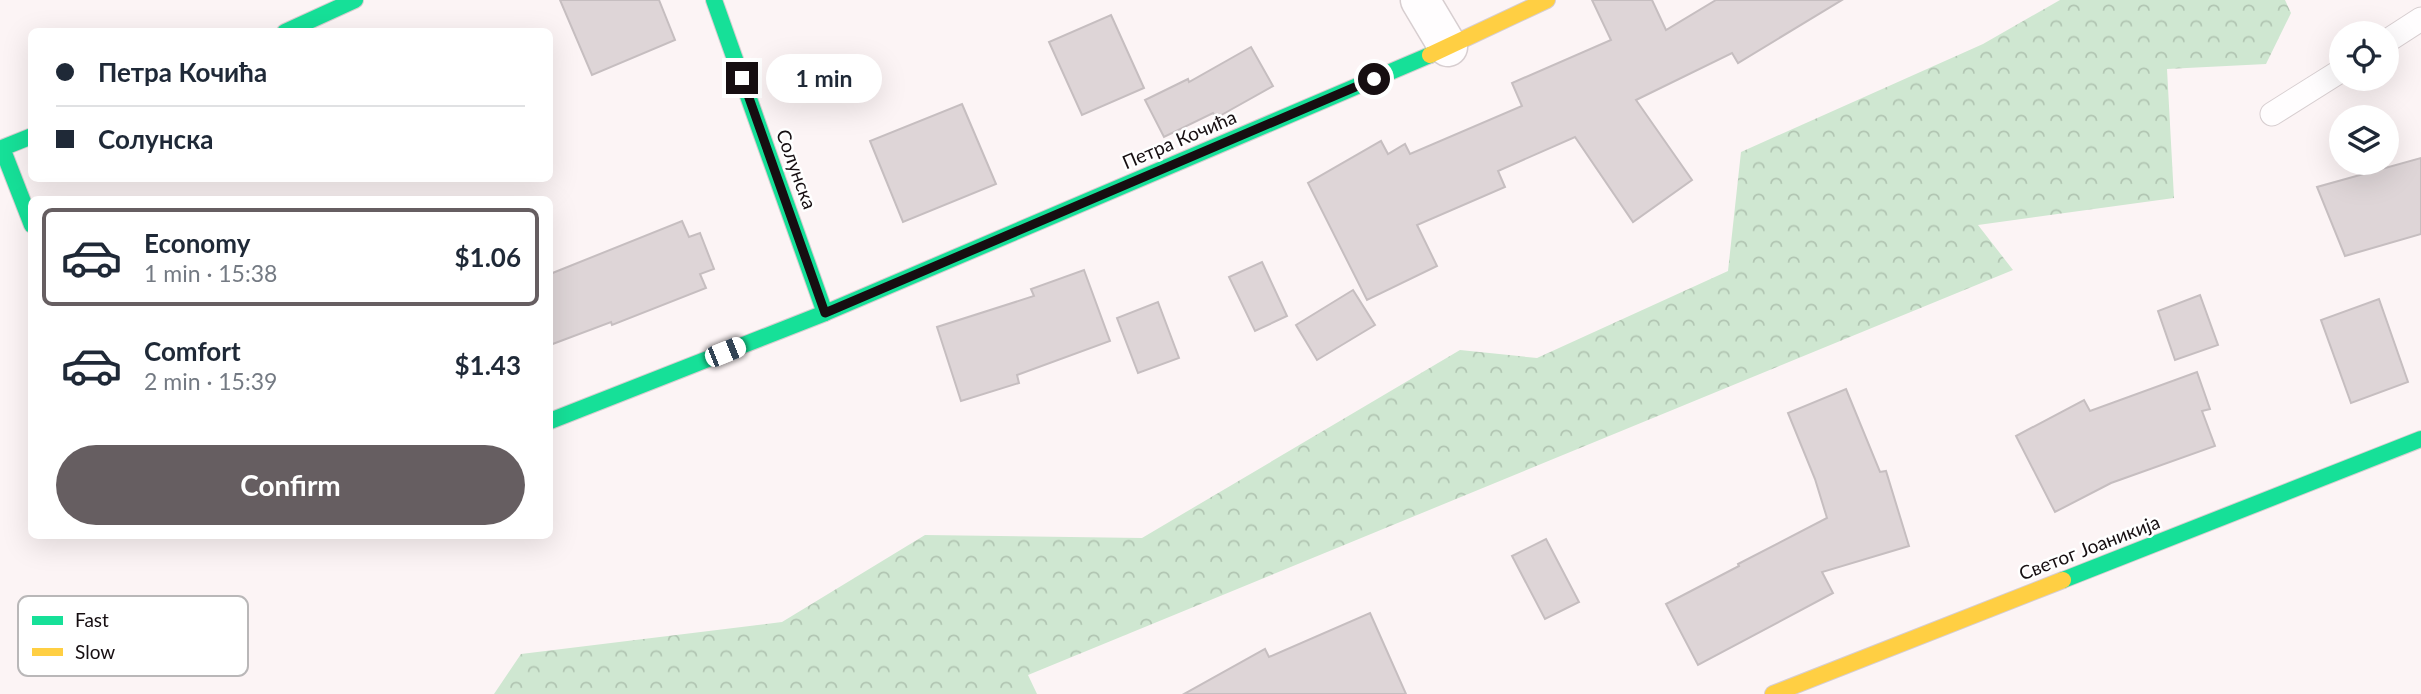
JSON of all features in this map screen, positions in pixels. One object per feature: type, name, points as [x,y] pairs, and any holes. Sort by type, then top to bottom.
[{"type":"street","points":[[294,28],[355,0]]},
{"type":"street","name":"Солунска","points":[[714,0],[825,313]]},
{"type":"street","points":[[1420,0],[1448,47]]},
{"type":"street","name":"Петра Кочића","points":[[553,420],[825,313],[1448,47],[1547,0]]},
{"type":"street","points":[[8,144],[28,212]]},
{"type":"street","name":"Светог Јоаникија","points":[[1773,694],[2421,439]]},
{"type":"lane","points":[[2399,33],[2421,19]]},
{"type":"lane","points":[[2272,114],[2329,78]]},
{"type":"green space","points":[[2060,0],[2285,0],[2291,13],[2266,64],[2167,69],[2174,198],[1978,225],[2013,270],[1028,675],[1037,694],[494,694],[521,654],[782,622],[925,535],[1142,538],[1460,350],[1537,358],[1728,271],[1741,152],[1983,44]]},
{"type":"building","points":[[560,0],[659,0],[675,40],[592,75]]},
{"type":"building","points":[[1592,0],[1652,0],[1666,30],[1716,0],[1842,0],[1738,63],[1732,53],[1636,100],[1692,180],[1633,222],[1575,137],[1498,171],[1505,187],[1417,225],[1437,266],[1367,300],[1308,183],[1381,141],[1388,154],[1405,144],[1410,154],[1522,106],[1512,83],[1611,40]]},
{"type":"building","points":[[1111,15],[1144,88],[1082,115],[1049,42]]},
{"type":"building","points":[[1251,47],[1273,86],[1216,118],[1213,113],[1164,137],[1145,100],[1188,79],[1189,82]]},
{"type":"building","points":[[962,104],[996,184],[903,222],[870,141]]},
{"type":"building","points":[[2421,158],[2421,234],[2345,256],[2317,187],[2360,175],[2399,175],[2399,164]]},
{"type":"building","points":[[682,221],[689,237],[700,233],[714,269],[700,274],[706,288],[612,325],[611,322],[553,344],[553,273]]},
{"type":"building","points":[[1262,262],[1287,316],[1255,331],[1229,277]]},
{"type":"building","points":[[1084,270],[1110,341],[1017,375],[1019,383],[961,401],[937,327],[1034,296],[1031,289]]},
{"type":"building","points":[[1353,290],[1375,325],[1317,360],[1296,325]]},
{"type":"building","points":[[2200,295],[2218,345],[2175,360],[2158,311]]},
{"type":"building","points":[[2379,299],[2408,382],[2351,403],[2321,320]]},
{"type":"building","points":[[1158,302],[1179,358],[1138,373],[1117,318]]},
{"type":"building","points":[[2197,372],[2210,409],[2202,411],[2215,446],[2111,483],[2055,512],[2016,436],[2084,400],[2090,411]]},
{"type":"building","points":[[1846,389],[1880,472],[1886,471],[1909,546],[1822,572],[1833,593],[1698,665],[1666,604],[1827,518],[1815,479],[1788,413]]},
{"type":"building","points":[[1546,539],[1579,602],[1545,619],[1512,556]]},
{"type":"building","points":[[1370,613],[1406,694],[1184,694],[1265,649],[1269,657]]},
{"type":"traffic: fast","points":[[294,28],[355,0]]},
{"type":"traffic: fast","points":[[714,0],[825,313]]},
{"type":"traffic: fast","points":[[553,420],[825,313],[1430,55]]},
{"type":"traffic: fast","points":[[28,138],[2,148],[28,215]]},
{"type":"traffic: fast","points":[[2063,580],[2421,439]]},
{"type":"traffic: slow","points":[[1430,55],[1547,0]]},
{"type":"traffic: slow","points":[[1773,694],[2063,580]]},
{"type":"route","points":[[742,78],[825,313],[1374,79]]}]
